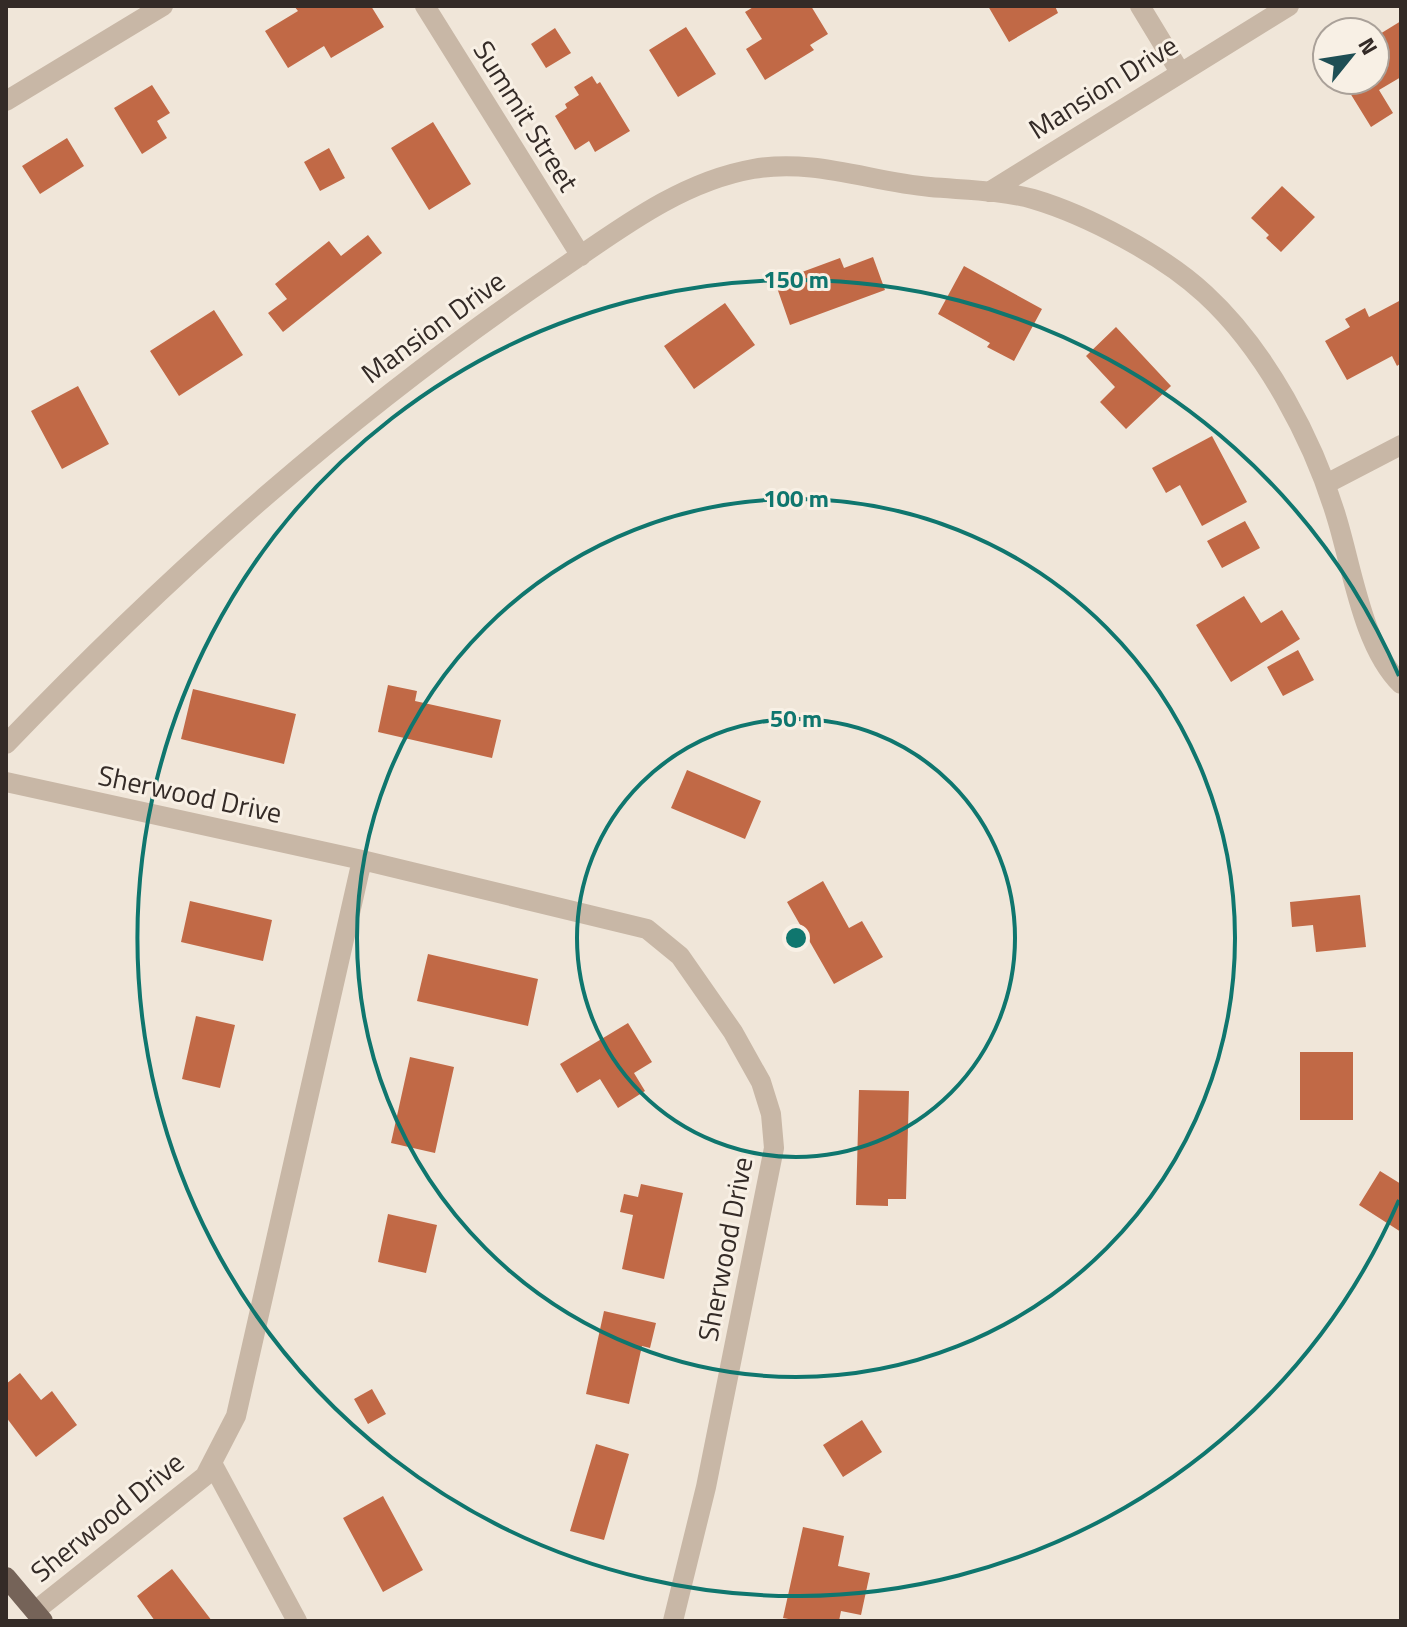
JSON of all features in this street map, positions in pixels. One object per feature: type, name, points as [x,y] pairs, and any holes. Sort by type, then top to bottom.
[{"type":"main road","points":[[6,1577],[39,1616]]},
{"type":"street","points":[[6,101],[163,6]]},
{"type":"street","name":"Summit Street","points":[[425,6],[581,256]]},
{"type":"street","points":[[1140,6],[1180,72]]},
{"type":"street","name":"Mansion Drive","points":[[989,192],[1289,6]]},
{"type":"street","name":"Mansion Drive","points":[[6,744],[57,690],[264,495],[406,379],[478,326],[676,194],[715,178],[756,168],[798,165],[923,187],[1029,198],[1067,211],[1123,238],[1206,294],[1246,340],[1274,380],[1308,440],[1326,484],[1356,593],[1374,641],[1401,684]]},
{"type":"street","points":[[1326,484],[1401,445]]},
{"type":"street","name":"Sherwood Drive","points":[[6,782],[362,860],[647,929],[680,956],[733,1032],[761,1082],[771,1114],[773,1161],[706,1487],[673,1621]]},
{"type":"street","name":"Sherwood Drive","points":[[39,1616],[205,1476],[236,1416],[362,860]]},
{"type":"street","name":"Sherwood Drive","points":[[213,1465],[297,1621]]},
{"type":"building","points":[[294,6],[371,6],[384,27],[331,58],[324,46],[288,68],[265,31],[298,11]]},
{"type":"building","points":[[755,6],[811,6],[828,34],[810,45],[814,50],[765,80],[746,49],[762,39],[745,12]]},
{"type":"building","points":[[988,6],[1055,6],[1058,13],[1009,42]]},
{"type":"building","points":[[1401,21],[1401,77],[1391,83],[1391,27]]},
{"type":"building","points":[[686,27],[716,74],[678,97],[649,50]]},
{"type":"building","points":[[555,28],[571,53],[546,68],[531,44]]},
{"type":"building","points":[[592,76],[597,84],[600,82],[630,131],[595,152],[589,141],[575,150],[555,116],[567,108],[565,104],[579,95],[574,87]]},
{"type":"building","points":[[152,85],[170,113],[157,121],[167,138],[142,154],[114,108]]},
{"type":"building","points":[[1352,96],[1383,96],[1393,113],[1371,127]]},
{"type":"building","points":[[433,122],[471,184],[429,210],[391,148]]},
{"type":"building","points":[[67,138],[84,166],[40,194],[22,166]]},
{"type":"building","points":[[329,148],[345,178],[320,191],[304,162]]},
{"type":"building","points":[[1282,186],[1315,217],[1281,252],[1251,218]]},
{"type":"building","points":[[368,235],[382,253],[283,332],[268,313],[287,299],[275,284],[329,241],[341,256]]},
{"type":"building","points":[[873,257],[885,290],[790,325],[775,282],[840,258],[844,268]]},
{"type":"building","points":[[964,266],[1042,309],[1014,361],[987,347],[990,343],[938,314]]},
{"type":"building","points":[[1401,300],[1401,363],[1397,366],[1392,356],[1347,380],[1325,341],[1350,327],[1345,319],[1365,308],[1369,317]]},
{"type":"building","points":[[725,303],[755,345],[694,389],[664,346]]},
{"type":"building","points":[[214,310],[243,355],[179,396],[150,351]]},
{"type":"building","points":[[1116,327],[1171,386],[1126,429],[1100,402],[1115,387],[1086,356]]},
{"type":"building","points":[[78,386],[109,444],[62,469],[31,411]]},
{"type":"building","points":[[1212,436],[1247,502],[1202,526],[1180,485],[1166,493],[1152,468]]},
{"type":"building","points":[[1245,521],[1260,548],[1222,568],[1207,541]]},
{"type":"building","points":[[1244,596],[1261,623],[1282,610],[1300,639],[1231,682],[1196,625]]},
{"type":"building","points":[[1298,650],[1314,680],[1283,696],[1267,667]]},
{"type":"building","points":[[388,685],[417,691],[415,701],[501,720],[492,758],[378,732]]},
{"type":"building","points":[[193,689],[296,714],[284,764],[181,739]]},
{"type":"building","points":[[687,770],[761,801],[745,839],[671,808]]},
{"type":"building","points":[[823,881],[849,928],[862,921],[883,957],[834,984],[787,902]]},
{"type":"building","points":[[1360,895],[1366,947],[1316,952],[1313,925],[1292,927],[1290,902]]},
{"type":"building","points":[[190,901],[272,920],[263,961],[181,942]]},
{"type":"building","points":[[428,954],[538,979],[528,1026],[417,1001]]},
{"type":"building","points":[[196,1016],[235,1025],[220,1088],[182,1079]]},
{"type":"building","points":[[628,1023],[652,1062],[634,1073],[645,1091],[618,1108],[600,1079],[577,1093],[560,1064]]},
{"type":"building","points":[[1300,1052],[1353,1052],[1353,1120],[1300,1120]]},
{"type":"building","points":[[410,1057],[454,1067],[435,1153],[391,1143]]},
{"type":"building","points":[[859,1090],[909,1091],[906,1199],[888,1199],[888,1206],[856,1205]]},
{"type":"building","points":[[1380,1171],[1401,1184],[1401,1232],[1359,1205]]},
{"type":"building","points":[[641,1184],[683,1193],[664,1279],[622,1269],[633,1215],[620,1212],[624,1194],[638,1197]]},
{"type":"building","points":[[388,1214],[437,1225],[426,1273],[378,1262]]},
{"type":"building","points":[[604,1311],[656,1323],[650,1348],[642,1346],[629,1404],[586,1394]]},
{"type":"building","points":[[20,1373],[41,1400],[52,1391],[77,1425],[36,1457],[6,1417],[6,1384]]},
{"type":"building","points":[[372,1389],[386,1414],[368,1424],[354,1399]]},
{"type":"building","points":[[862,1420],[882,1452],[843,1477],[823,1445]]},
{"type":"building","points":[[596,1444],[629,1454],[604,1540],[570,1531]]},
{"type":"building","points":[[383,1496],[423,1570],[383,1592],[343,1518]]},
{"type":"building","points":[[803,1527],[844,1536],[838,1566],[870,1573],[861,1615],[841,1611],[839,1621],[783,1618]]},
{"type":"building","points":[[172,1569],[212,1621],[155,1621],[137,1596]]}]
